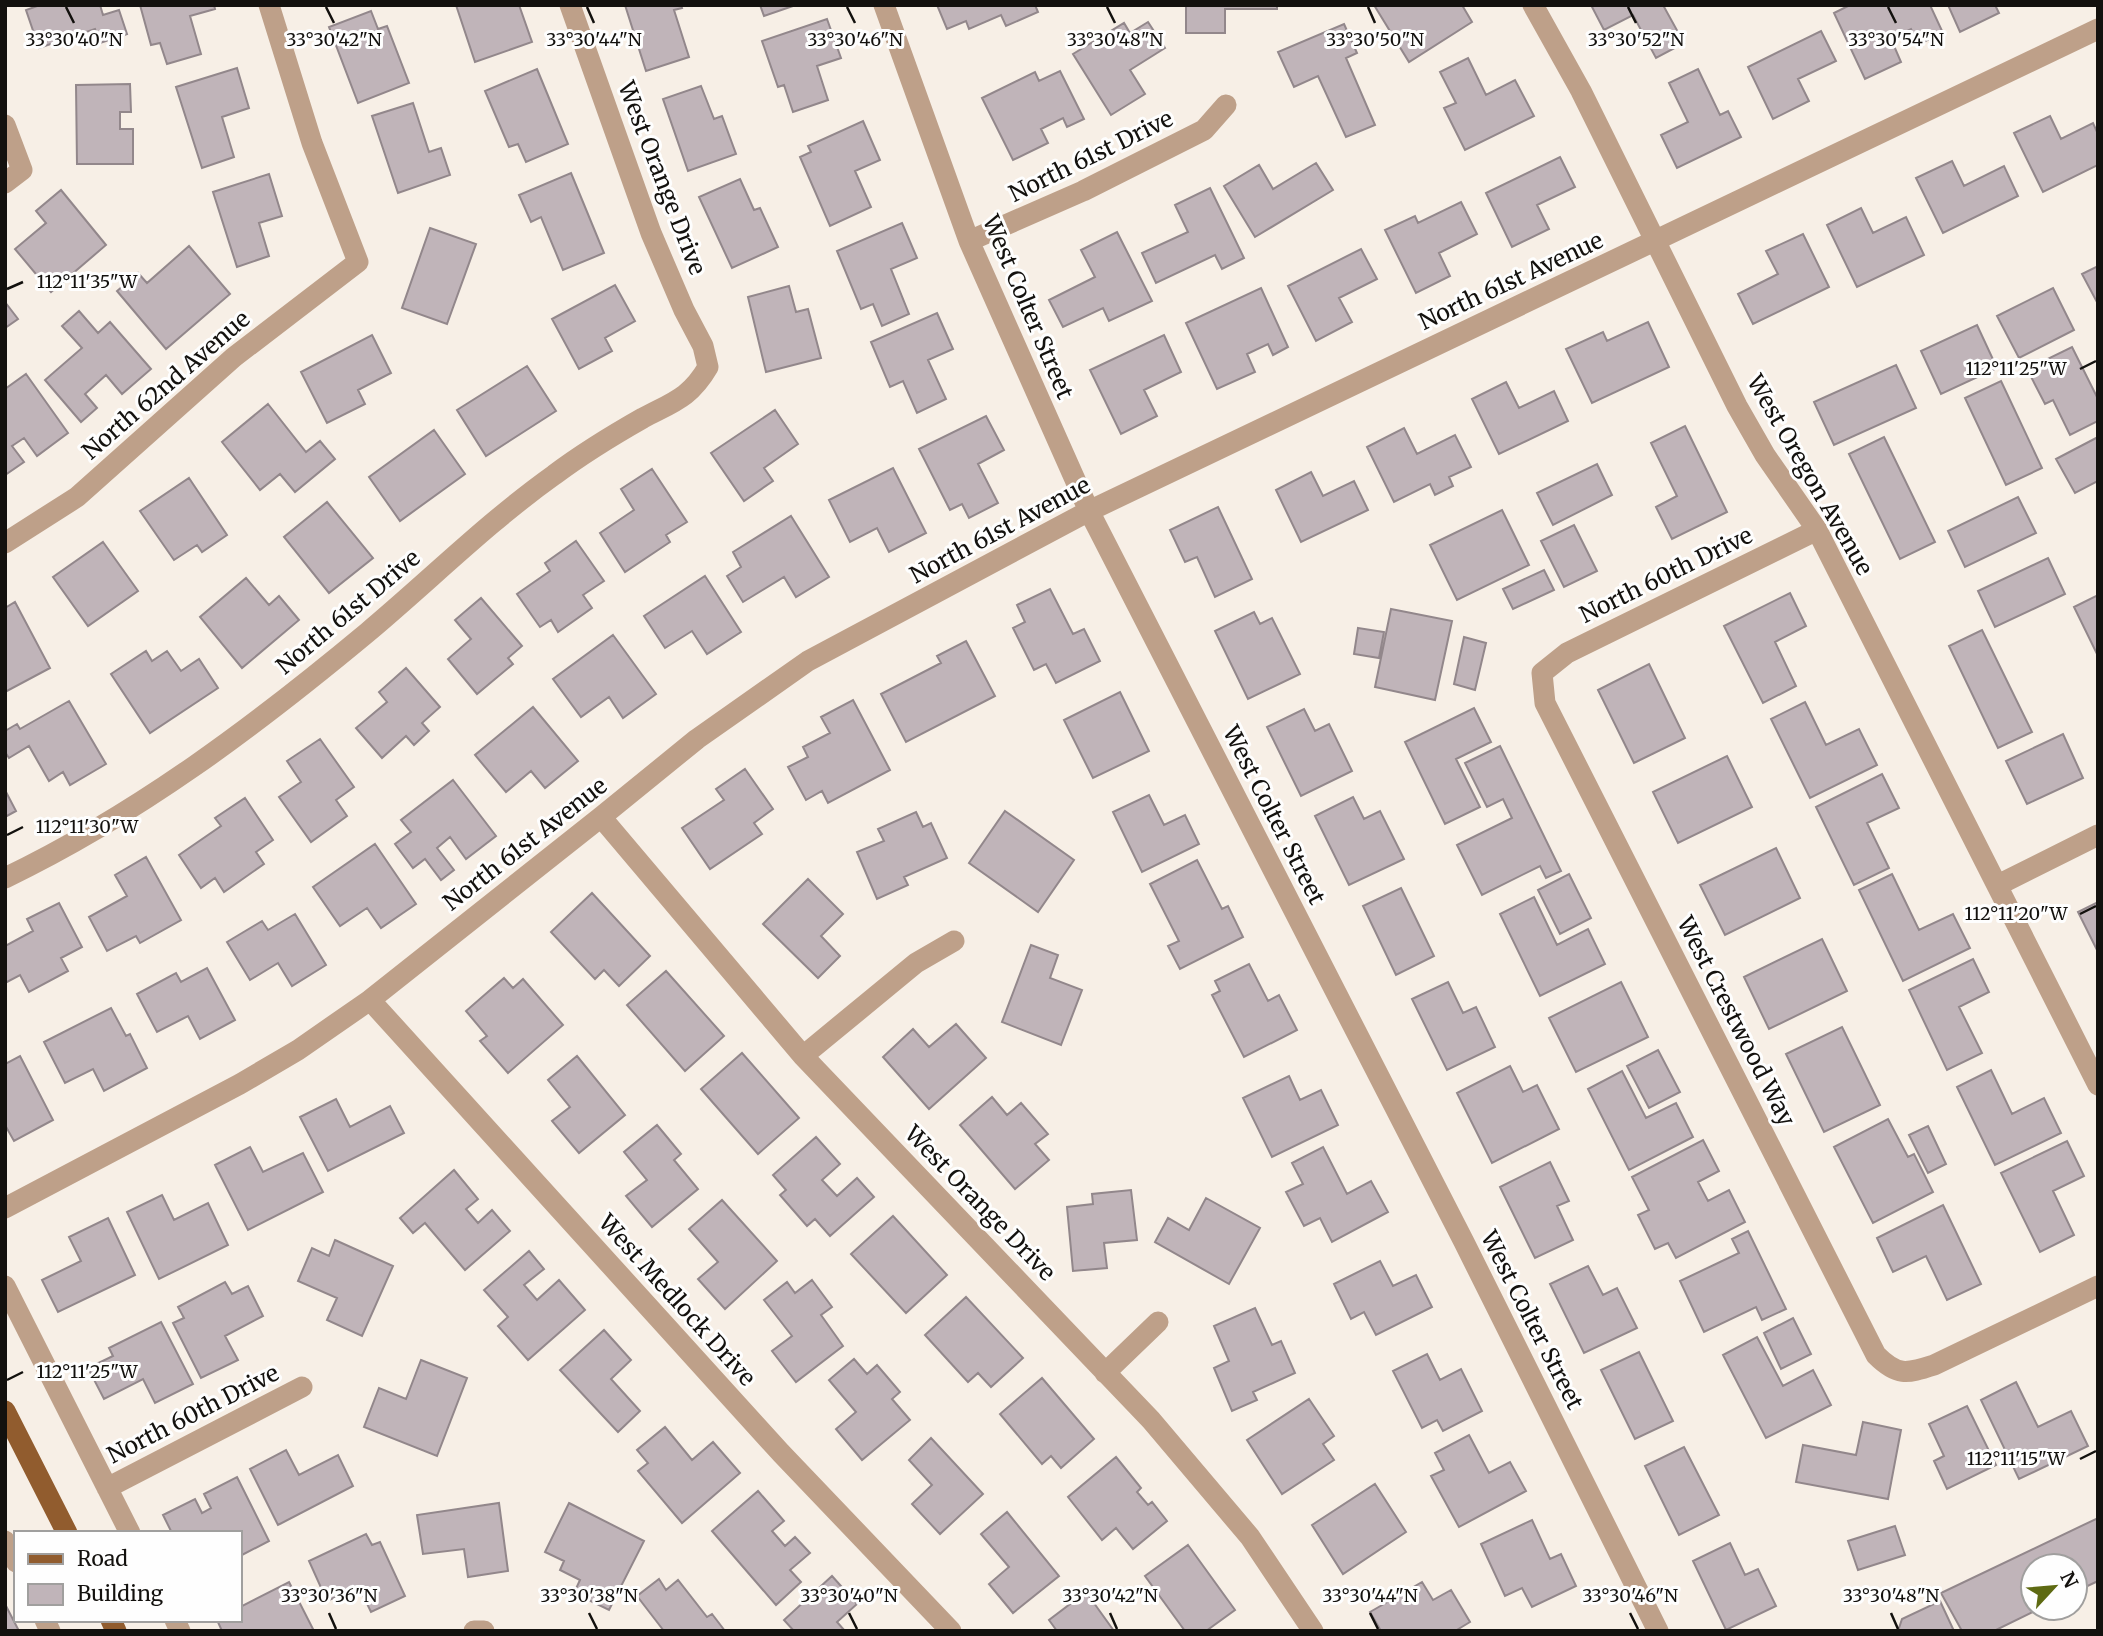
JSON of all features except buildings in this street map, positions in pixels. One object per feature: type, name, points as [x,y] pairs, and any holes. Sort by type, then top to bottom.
[{"type":"main road","points":[[5,1410],[66,1531]]},
{"type":"street","name":"North 62nd Avenue","points":[[5,543],[77,497],[234,357],[358,262],[312,144],[269,5]]},
{"type":"street","name":"West Orange Drive","points":[[570,5],[651,233],[703,346],[708,367]]},
{"type":"street","name":"West Colter Street","points":[[884,5],[970,242],[1089,511],[1451,1218],[1658,1631]]},
{"type":"street","name":"West Oregon Avenue","points":[[1533,5],[1581,91],[1737,406],[1765,455],[1817,530],[2098,1085]]},
{"type":"street","name":"North 61st Avenue","points":[[5,1208],[240,1084],[298,1050],[370,1000],[697,738],[808,661],[1089,511],[2098,29]]},
{"type":"street","name":"North 61st Drive","points":[[970,242],[1083,191],[1204,130],[1226,105]]},
{"type":"street","points":[[5,125],[14,176]]},
{"type":"street","name":"North 61st Drive","points":[[5,878],[106,824],[168,786],[269,714],[554,474],[643,419],[676,402],[698,385],[708,367]]},
{"type":"street","name":"North 60th Drive","points":[[1542,673],[1567,653],[1817,530]]},
{"type":"street","name":"West Crestwood Way","points":[[1542,673],[1545,703],[1876,1355],[1891,1370],[1910,1372],[1934,1365],[2098,1286]]},
{"type":"street","name":"West Orange Drive","points":[[601,817],[803,1056],[1151,1420],[1250,1537],[1313,1631]]},
{"type":"street","points":[[1998,885],[2098,835]]},
{"type":"street","points":[[803,1056],[916,963],[954,941]]},
{"type":"street","name":"West Medlock Drive","points":[[370,1000],[781,1453],[951,1631]]},
{"type":"street","points":[[5,1286],[129,1531]]},
{"type":"street","points":[[1105,1373],[1158,1322]]},
{"type":"street","name":"North 60th Drive","points":[[107,1488],[302,1387]]},
{"type":"street","points":[[5,1541],[14,1558]]},
{"type":"street","points":[[474,1631],[484,1631]]}]
